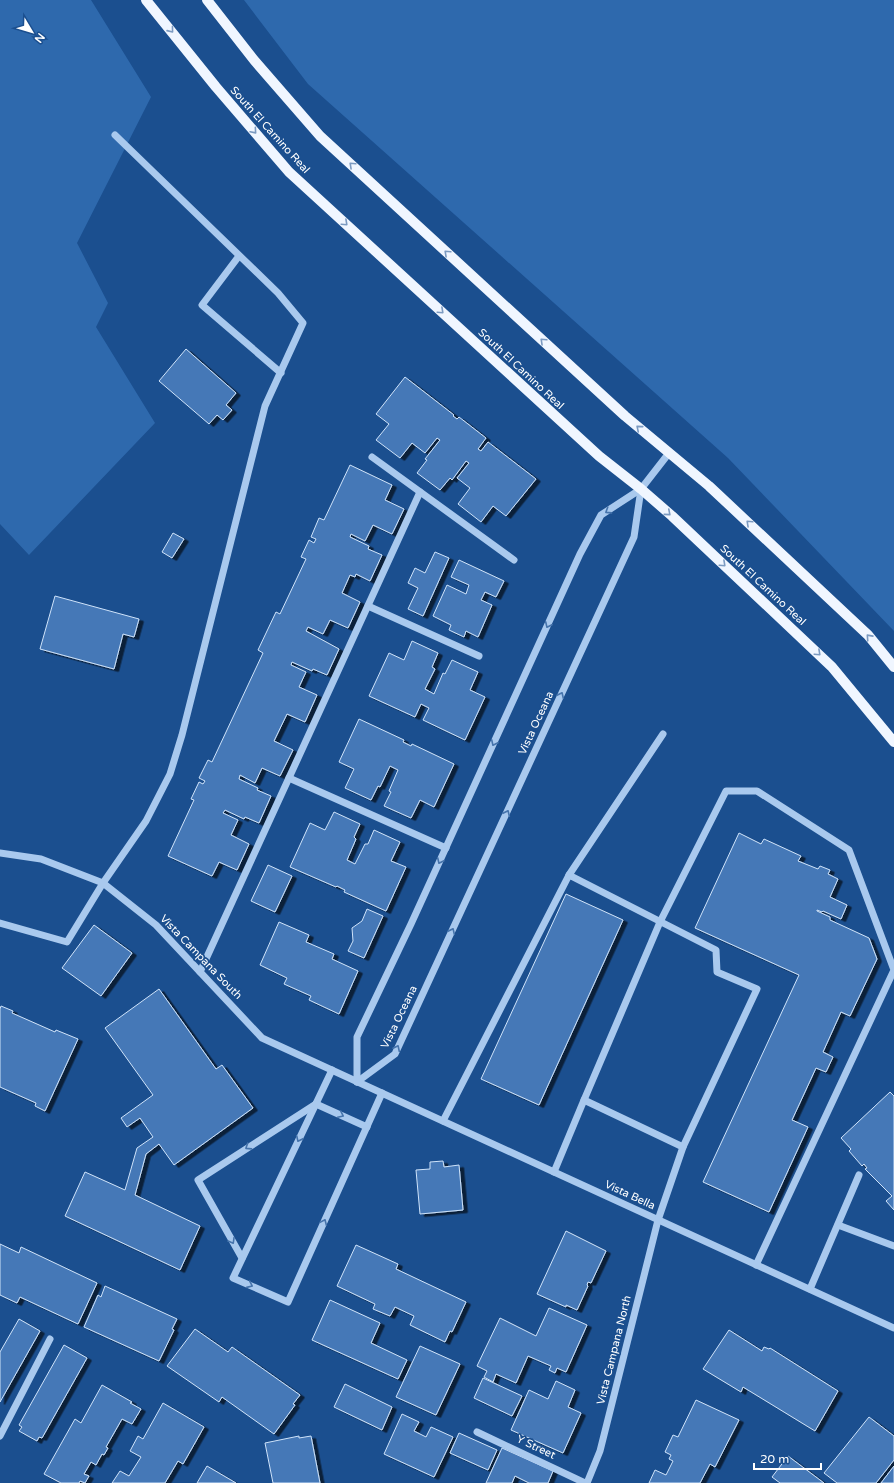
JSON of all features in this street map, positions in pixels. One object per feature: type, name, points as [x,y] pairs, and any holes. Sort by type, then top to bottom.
[{"type":"main road","name":"South El Camino Real","points":[[146,0],[216,87],[289,172],[599,456],[641,489],[683,527],[832,667],[894,742]]},
{"type":"main road","points":[[207,0],[254,60],[320,136],[626,416],[709,486],[868,635],[894,667]]},
{"type":"street","points":[[0,923],[67,942],[103,883],[146,821],[170,774],[182,735],[265,406],[303,323],[278,293],[115,135]]},
{"type":"street","points":[[239,256],[202,305],[280,373]]},
{"type":"street","name":"Vista Oceana","points":[[357,1082],[357,1037],[446,848],[580,554],[601,515],[641,489],[669,453]]},
{"type":"street","points":[[372,458],[514,560]]},
{"type":"street","name":"Vista Oceana","points":[[357,1082],[395,1054],[634,537],[641,489]]},
{"type":"street","points":[[200,972],[420,492]]},
{"type":"street","points":[[368,606],[479,656]]},
{"type":"street","points":[[443,1121],[569,876],[663,734]]},
{"type":"street","points":[[289,778],[446,848]]},
{"type":"street","points":[[554,1172],[660,922],[726,791],[757,791],[849,850],[894,970],[756,1265]]},
{"type":"street","name":"Vista Campana South","points":[[0,854],[41,859],[103,883],[156,925],[262,1038],[357,1082]]},
{"type":"street","points":[[569,876],[660,922]]},
{"type":"street","name":"Vista Campana North","points":[[586,1483],[600,1451],[658,1220],[683,1147],[757,989],[718,972],[716,950],[660,922]]},
{"type":"street","points":[[332,1070],[233,1278],[288,1302],[382,1093]]},
{"type":"street","name":"Vista Bella","points":[[357,1082],[894,1328]]},
{"type":"street","points":[[584,1100],[683,1147]]},
{"type":"street","points":[[316,1104],[367,1127]]},
{"type":"street","points":[[242,1258],[198,1180],[316,1104]]},
{"type":"street","points":[[810,1289],[859,1175]]},
{"type":"street","points":[[838,1225],[894,1246]]},
{"type":"street","points":[[0,1436],[50,1339]]},
{"type":"street","name":"Y Street","points":[[477,1432],[586,1483]]},
{"type":"shaded area","points":[[0,0],[91,0],[151,97],[77,243],[108,303],[96,327],[155,423],[29,555],[0,524]]},
{"type":"shaded area","points":[[244,0],[894,0],[894,631],[728,458],[308,84]]},
{"type":"building","points":[[186,349],[236,393],[226,405],[232,410],[223,420],[217,415],[209,424],[159,381]]},
{"type":"building","points":[[405,377],[454,415],[453,416],[457,419],[459,417],[486,438],[478,449],[481,451],[488,442],[536,479],[506,516],[493,506],[481,522],[458,504],[470,488],[457,478],[469,463],[466,461],[452,480],[450,478],[440,490],[417,473],[427,460],[425,459],[440,440],[437,438],[425,453],[412,443],[400,458],[376,440],[389,424],[376,414]]},
{"type":"building","points":[[350,465],[392,485],[385,500],[404,509],[392,534],[373,525],[365,541],[351,534],[350,537],[369,546],[368,549],[382,555],[370,581],[356,574],[355,577],[350,575],[342,593],[360,602],[348,628],[330,620],[323,634],[308,627],[306,631],[339,649],[327,675],[313,669],[312,671],[292,662],[291,665],[306,672],[299,687],[317,695],[305,722],[287,714],[274,741],[293,750],[280,776],[262,768],[255,783],[240,775],[239,779],[258,788],[257,790],[271,796],[259,823],[245,817],[244,819],[225,810],[223,813],[238,820],[231,835],[249,844],[237,870],[219,862],[212,876],[168,856],[194,800],[191,799],[199,782],[203,784],[205,781],[199,778],[208,760],[212,762],[263,653],[258,650],[276,612],[280,614],[306,559],[301,557],[309,540],[314,543],[316,539],[311,537],[319,518],[324,520]]},
{"type":"building","points":[[173,533],[184,539],[172,558],[162,552]]},
{"type":"building","points":[[435,552],[449,558],[423,616],[408,609],[418,588],[408,583],[415,568],[425,573]]},
{"type":"building","points":[[459,560],[504,581],[496,597],[485,592],[481,600],[492,605],[478,637],[466,631],[464,637],[449,630],[451,625],[433,616],[447,585],[466,594],[469,585],[451,577]]},
{"type":"building","points":[[55,596],[139,619],[134,637],[123,634],[114,669],[40,649]]},
{"type":"building","points":[[412,641],[438,653],[432,667],[435,669],[425,689],[434,694],[443,673],[445,674],[452,660],[478,672],[470,690],[485,697],[465,740],[423,720],[429,708],[421,704],[415,717],[369,696],[389,653],[404,660]]},
{"type":"building","points":[[359,719],[404,740],[403,742],[411,746],[412,744],[454,764],[434,807],[420,800],[411,818],[384,806],[391,792],[389,791],[398,770],[390,766],[380,787],[378,786],[371,800],[345,788],[354,769],[339,762]]},
{"type":"building","points":[[334,812],[360,824],[354,837],[356,839],[347,860],[355,864],[365,844],[368,844],[374,830],[400,842],[391,861],[406,867],[386,911],[344,892],[345,890],[337,886],[336,887],[290,867],[310,823],[325,830]]},
{"type":"building","points":[[739,833],[761,844],[764,839],[801,856],[798,861],[818,869],[820,866],[830,870],[828,874],[838,879],[830,897],[847,905],[841,919],[823,911],[817,911],[830,917],[830,920],[869,938],[877,959],[850,1016],[841,1012],[823,1052],[833,1057],[826,1072],[816,1068],[792,1120],[808,1127],[769,1212],[703,1182],[799,975],[695,928]]},
{"type":"building","points":[[268,865],[292,876],[275,912],[251,901]]},
{"type":"building","points":[[566,894],[623,920],[539,1105],[481,1079]]},
{"type":"building","points":[[367,909],[383,916],[364,958],[348,951],[353,941],[352,928],[362,921]]},
{"type":"building","points":[[279,922],[309,935],[306,942],[334,954],[332,959],[358,971],[339,1014],[309,1000],[311,996],[284,984],[287,978],[260,965]]},
{"type":"building","points":[[94,925],[132,953],[101,996],[62,968]]},
{"type":"building","points":[[159,989],[216,1069],[222,1065],[253,1108],[174,1165],[159,1144],[146,1154],[135,1195],[200,1226],[180,1270],[65,1216],[85,1172],[125,1190],[137,1148],[153,1137],[140,1118],[127,1127],[121,1118],[153,1095],[105,1028]]},
{"type":"building","points":[[1,1006],[13,1011],[12,1013],[55,1032],[56,1030],[78,1039],[45,1111],[35,1106],[36,1103],[0,1087]]},
{"type":"building","points":[[890,1092],[894,1096],[894,1210],[886,1201],[892,1196],[865,1169],[867,1168],[864,1164],[862,1166],[849,1151],[851,1149],[841,1138]]},
{"type":"building","points":[[443,1161],[444,1167],[459,1165],[463,1210],[420,1214],[416,1170],[430,1169],[430,1162]]},
{"type":"building","points":[[566,1231],[606,1251],[591,1283],[588,1282],[588,1286],[577,1310],[566,1305],[566,1307],[537,1294]]},
{"type":"building","points":[[0,1244],[19,1253],[21,1247],[97,1283],[78,1324],[20,1297],[17,1303],[0,1295]]},
{"type":"building","points":[[356,1245],[398,1264],[396,1269],[466,1302],[452,1332],[450,1331],[445,1342],[410,1325],[414,1316],[395,1307],[390,1316],[373,1309],[375,1304],[337,1286]]},
{"type":"building","points":[[105,1286],[177,1319],[172,1329],[174,1330],[159,1361],[84,1327],[98,1295],[101,1297]]},
{"type":"building","points":[[330,1300],[380,1323],[371,1343],[407,1360],[398,1379],[312,1340]]},
{"type":"building","points":[[549,1308],[587,1325],[566,1372],[557,1368],[555,1373],[549,1370],[551,1366],[528,1356],[516,1383],[496,1374],[493,1382],[484,1377],[487,1371],[477,1366],[500,1318],[536,1336]]},
{"type":"building","points":[[19,1319],[40,1331],[0,1402],[0,1352]]},
{"type":"building","points":[[195,1329],[228,1352],[232,1347],[300,1395],[293,1404],[295,1405],[274,1434],[222,1397],[219,1402],[167,1366]]},
{"type":"building","points":[[729,1330],[762,1351],[764,1347],[770,1348],[838,1391],[815,1431],[743,1387],[741,1392],[703,1369]]},
{"type":"building","points":[[64,1345],[87,1358],[42,1438],[39,1437],[37,1441],[19,1431],[22,1427],[19,1425]]},
{"type":"building","points":[[420,1346],[460,1364],[436,1415],[396,1397]]},
{"type":"building","points":[[483,1378],[522,1396],[512,1416],[474,1398]]},
{"type":"building","points":[[556,1381],[575,1390],[568,1407],[581,1413],[563,1453],[511,1430],[529,1390],[548,1399]]},
{"type":"building","points":[[345,1384],[392,1407],[382,1430],[334,1407]]},
{"type":"building","points":[[102,1385],[132,1402],[130,1403],[141,1409],[132,1424],[122,1419],[106,1447],[108,1448],[104,1455],[102,1454],[96,1465],[91,1462],[84,1474],[89,1476],[85,1483],[80,1481],[79,1483],[61,1483],[44,1474],[75,1419],[81,1423]]},
{"type":"building","points":[[696,1400],[739,1420],[715,1467],[710,1464],[700,1483],[649,1483],[655,1470],[666,1475],[673,1461],[669,1459],[671,1455],[665,1452],[673,1435],[678,1437]]},
{"type":"building","points":[[163,1403],[204,1427],[183,1464],[178,1461],[165,1483],[112,1483],[120,1471],[129,1476],[141,1457],[130,1451],[138,1436],[143,1439]]},
{"type":"building","points":[[402,1414],[419,1422],[414,1431],[426,1437],[431,1427],[453,1437],[434,1477],[384,1454]]},
{"type":"building","points":[[869,1417],[894,1436],[894,1460],[876,1483],[837,1483],[824,1473]]},
{"type":"building","points":[[459,1433],[497,1450],[488,1470],[450,1453]]},
{"type":"building","points":[[299,1436],[299,1438],[311,1436],[320,1483],[273,1483],[265,1443]]},
{"type":"building","points":[[502,1448],[553,1471],[548,1483],[529,1483],[515,1476],[512,1483],[486,1483]]},
{"type":"building","points":[[788,1456],[824,1483],[780,1483],[772,1477]]},
{"type":"building","points":[[207,1466],[236,1483],[197,1483]]},
{"type":"building","points":[[894,1466],[894,1483],[881,1483]]}]
